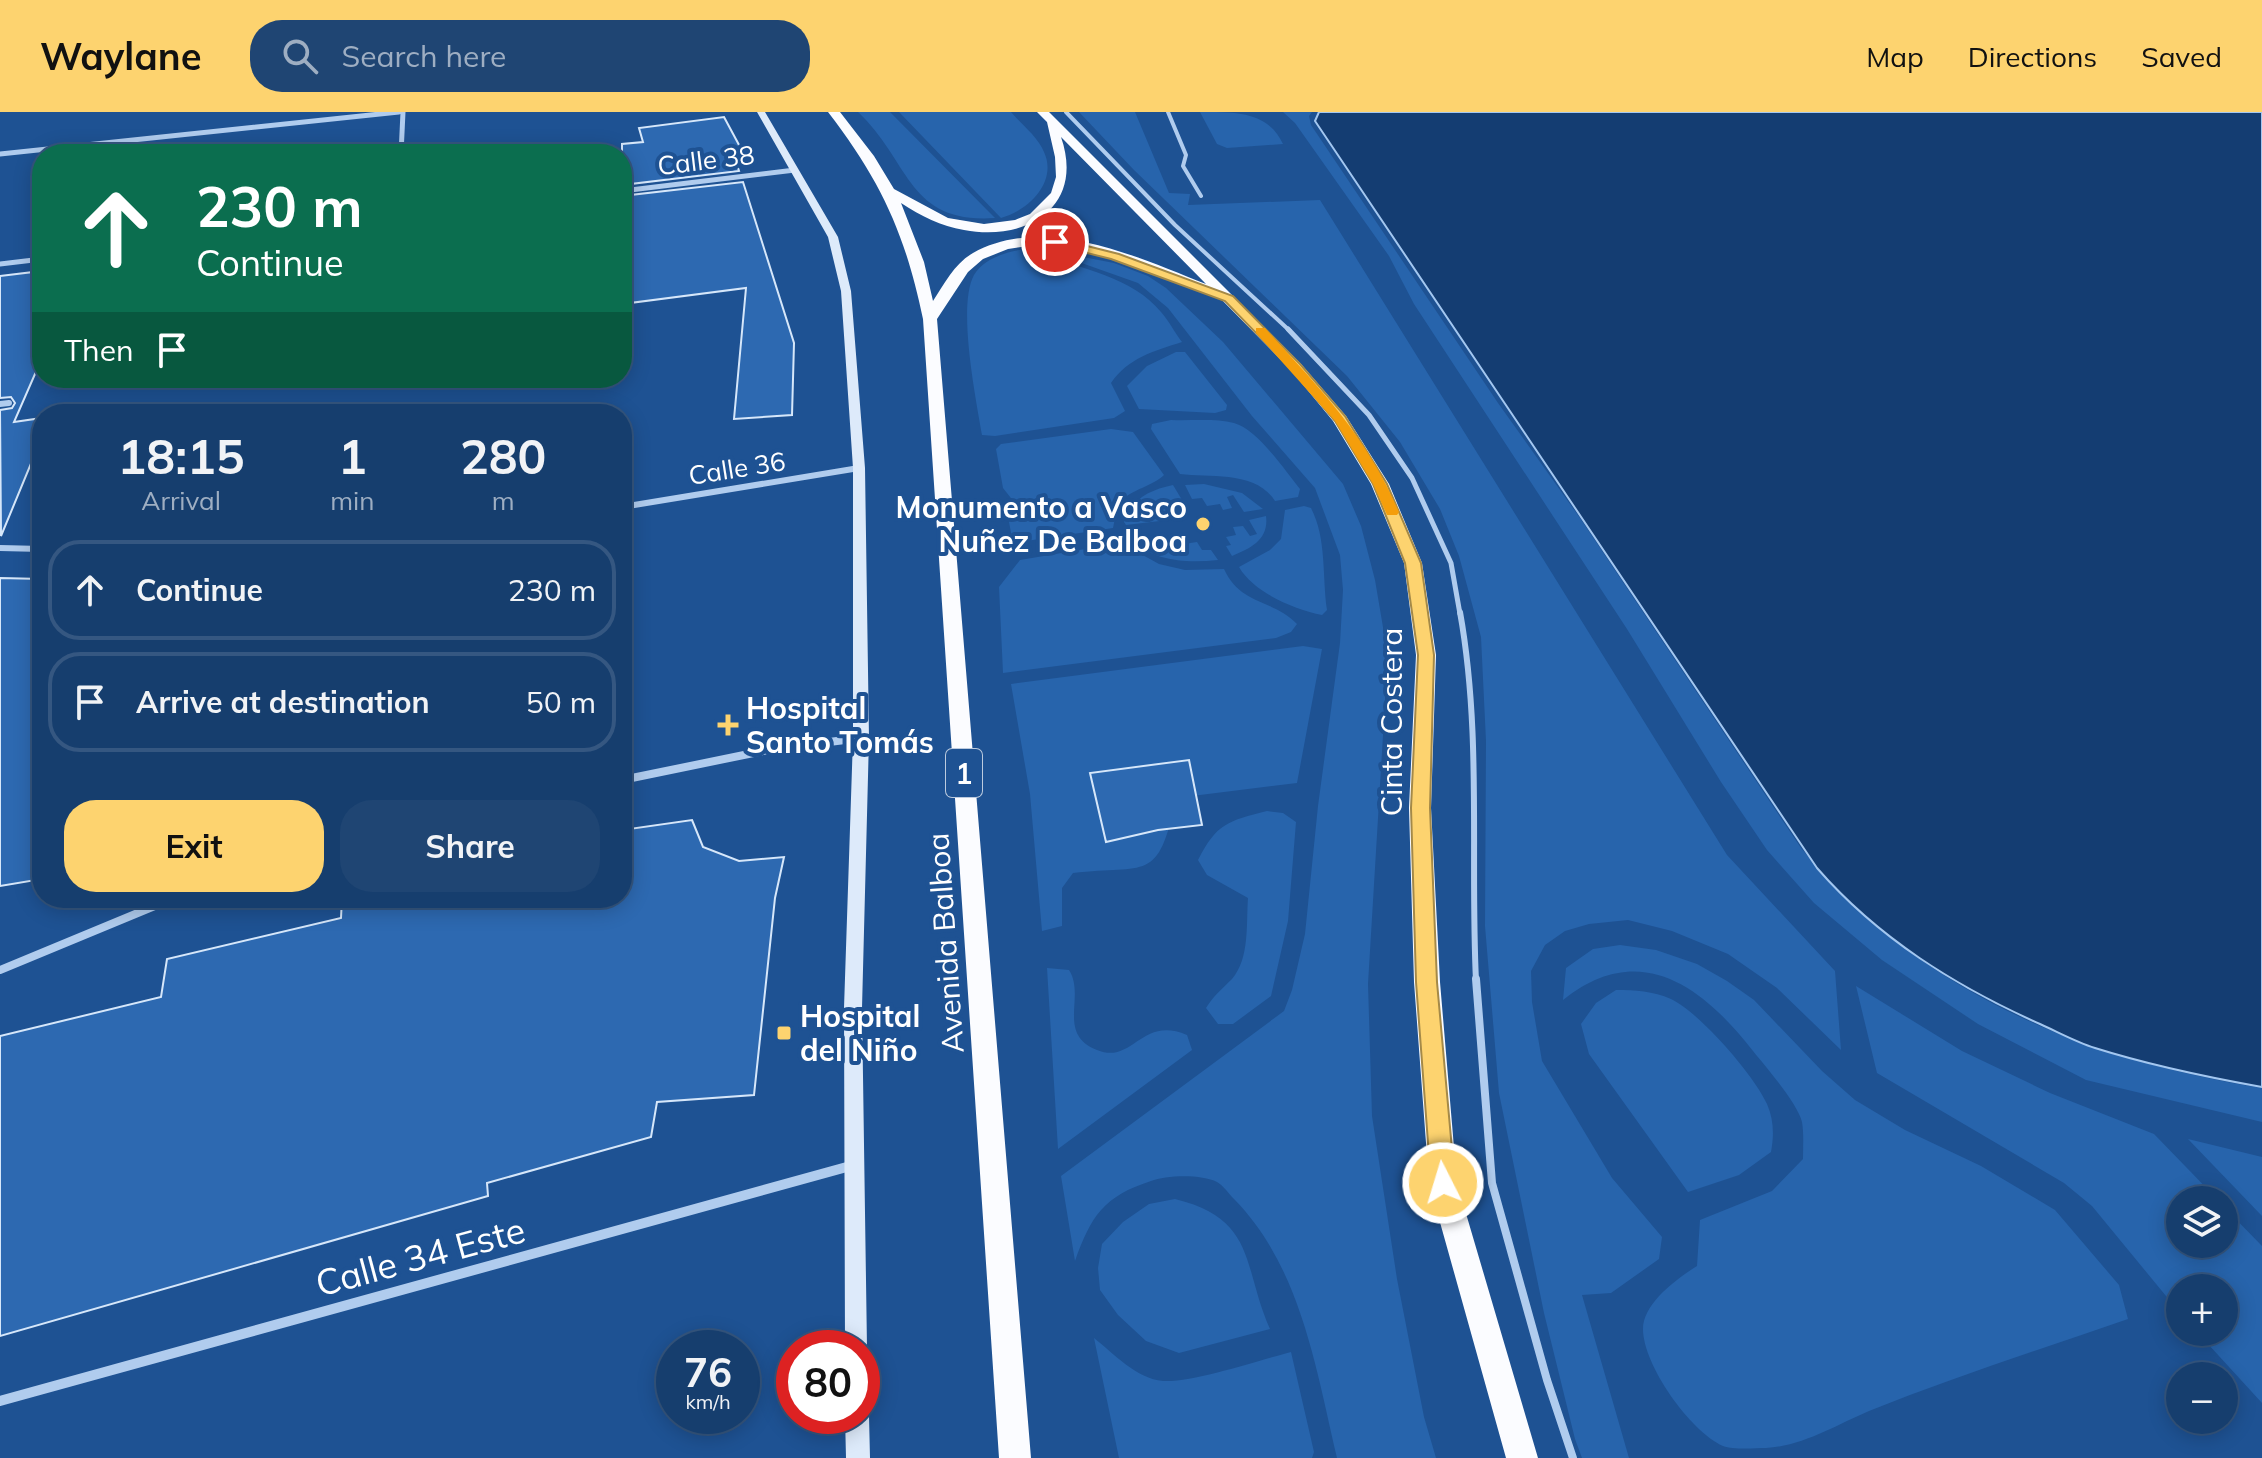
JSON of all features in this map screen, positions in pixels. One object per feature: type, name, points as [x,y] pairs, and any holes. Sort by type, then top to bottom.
[{"type":"highway","name":"Avenida Balboa","points":[[834,112],[857,137],[891,192],[914,248],[930,319],[1015,1458]]},
{"type":"highway","points":[[891,192],[954,224],[992,228],[1031,220],[1056,197],[1062,178],[1053,114]]},
{"type":"highway","name":"Cinta Costera","points":[[1053,114],[1296,367],[1340,419],[1380,484],[1413,563],[1426,655],[1420,808],[1428,996],[1443,1183],[1522,1458]]},
{"type":"highway","points":[[930,319],[963,269],[979,256],[1000,247],[1030,242],[1055,242],[1086,248],[1229,299]]},
{"type":"main road","points":[[761,112],[833,237],[846,291],[859,468],[861,738],[853,1008],[856,1330]]},
{"type":"main road","points":[[857,1434],[858,1458]]},
{"type":"street","points":[[95,144],[401,112],[401,144]]},
{"type":"street","points":[[0,154],[32,151]]},
{"type":"street","name":"Calle 38","points":[[632,190],[795,170]]},
{"type":"street","points":[[0,264],[32,260]]},
{"type":"street","points":[[0,404],[9,403]]},
{"type":"street","name":"Calle 36","points":[[632,505],[859,468]]},
{"type":"street","points":[[0,548],[32,549]]},
{"type":"street","points":[[632,778],[773,749],[861,738]]},
{"type":"street","points":[[0,970],[150,908]]},
{"type":"street","name":"Calle 34 Este","points":[[0,1401],[854,1165]]},
{"type":"lane","points":[[1168,112],[1186,155],[1183,166],[1201,196]]},
{"type":"lane","points":[[1053,114],[1253,294],[1322,362],[1369,415],[1412,478],[1451,563],[1468,657],[1476,816],[1476,977],[1492,1183],[1547,1380],[1573,1458]]},
{"type":"shaded area","points":[[858,112],[890,112],[995,218],[966,217],[944,211],[927,200]]},
{"type":"shaded area","points":[[899,112],[1011,112],[1034,136],[1044,152],[1047,174],[1044,184],[1030,202],[1001,218]]},
{"type":"shaded area","points":[[1079,112],[1135,112],[1169,193],[1190,194],[1188,205],[1320,200],[1727,855],[1835,971],[1841,1050],[1777,988],[1728,954],[1672,931],[1628,920],[1589,924],[1565,931],[1545,945],[1531,971],[1532,1002],[1542,1061],[1612,1178],[1662,1237],[1659,1259],[1611,1293],[1582,1295],[1629,1458],[1582,1458],[1575,1439],[1544,1313],[1499,1093],[1485,926],[1486,741],[1481,637],[1459,556],[1440,509],[1400,442],[1347,376],[1134,170]]},
{"type":"shaded area","points":[[1200,112],[1250,116],[1269,126],[1283,144],[1227,148],[1217,144]]},
{"type":"shaded area","points":[[1283,112],[1312,112],[1309,116],[1311,125],[1801,848],[1848,899],[1898,942],[1951,980],[2008,1011],[2067,1037],[2130,1058],[2262,1088],[2262,1122],[2086,1080],[1978,1024],[1882,960],[1814,903],[1767,850],[1721,782],[1627,629],[1414,304],[1389,256],[1295,123]]},
{"type":"shaded area","points":[[1319,112],[2262,112],[2262,1087],[2136,1060],[2067,1037],[1948,976],[1892,938],[1841,893],[1817,868],[1315,121]]},
{"type":"shaded area","points":[[1028,249],[1133,288],[1161,312],[1182,342],[1142,356],[1118,374],[1111,383],[1125,411],[1114,418],[995,436],[982,435],[969,353],[969,289],[974,275],[984,264],[1006,253]]},
{"type":"shaded area","points":[[1042,249],[1114,263],[1148,276],[1166,288],[1223,342],[1343,484],[1361,526],[1375,580],[1385,639],[1385,702],[1368,984],[1372,1116],[1397,1279],[1424,1417],[1436,1458],[1337,1458],[1313,1355],[1290,1287],[1257,1226],[1217,1182],[1184,1176],[1166,1178],[1122,1194],[1101,1210],[1087,1232],[1075,1261],[1061,1176],[1284,1011],[1305,934],[1340,643],[1343,590],[1340,555],[1315,488],[1252,416],[1168,308],[1138,283]]},
{"type":"shaded area","points":[[1176,352],[1185,352],[1227,405],[1226,410],[1215,413],[1139,409],[1127,386],[1147,366]]},
{"type":"shaded area","points":[[1171,420],[1219,421],[1243,427],[1287,472],[1300,489],[1298,497],[1275,501],[1256,484],[1244,480],[1180,474],[1151,429],[1152,424]]},
{"type":"shaded area","points":[[1111,429],[1133,432],[1164,475],[1118,503],[1113,528],[1013,543],[1009,522],[1018,507],[1003,488],[996,449],[1001,444]]},
{"type":"shaded area","points":[[1204,484],[1242,493],[1263,509],[1244,512],[1233,495],[1227,497],[1232,508],[1223,510],[1220,504],[1207,506],[1202,498],[1192,499],[1185,485]]},
{"type":"shaded area","points":[[1173,485],[1182,500],[1173,502],[1178,511],[1166,513],[1168,520],[1126,525],[1127,514],[1137,502],[1149,493]]},
{"type":"shaded area","points":[[1304,506],[1311,508],[1320,532],[1327,610],[1322,615],[1299,609],[1264,592],[1239,567],[1270,550],[1281,539],[1285,510]]},
{"type":"shaded area","points":[[1266,516],[1265,531],[1258,542],[1232,556],[1226,546],[1231,545],[1226,537],[1236,535],[1233,527],[1243,526],[1250,536],[1257,534],[1249,520]]},
{"type":"shaded area","points":[[1163,534],[1167,538],[1181,537],[1184,544],[1197,542],[1202,550],[1211,550],[1218,560],[1160,557],[1131,539]]},
{"type":"shaded area","points":[[1121,543],[1159,564],[1185,570],[1224,569],[1231,581],[1248,596],[1278,610],[1297,624],[1291,632],[1276,638],[1003,673],[999,587],[1020,560]]},
{"type":"shaded area","points":[[1303,646],[1322,649],[1297,783],[1176,798],[1163,845],[1155,858],[1146,865],[1133,868],[1073,873],[1062,888],[1062,926],[1042,931],[1030,794],[1011,684]]},
{"type":"shaded area","points":[[1267,811],[1283,813],[1296,822],[1288,921],[1271,996],[1233,1024],[1218,1024],[1206,1008],[1232,979],[1242,961],[1248,898],[1207,875],[1198,860],[1211,838],[1225,825]]},
{"type":"shaded area","points":[[1620,945],[1656,950],[1697,964],[1727,981],[1754,1000],[1822,1071],[1855,1100],[1905,1130],[1981,1166],[2055,1210],[2119,1285],[2128,1319],[1933,1386],[1793,1443],[1766,1448],[1739,1448],[1723,1446],[1710,1438],[1683,1412],[1660,1378],[1645,1344],[1645,1319],[1663,1292],[1697,1266],[1700,1220],[1772,1191],[1803,1159],[1802,1122],[1781,1086],[1734,1028],[1691,990],[1668,978],[1644,972],[1618,973],[1591,982],[1563,1000],[1566,968],[1593,949]]},
{"type":"shaded area","points":[[1047,968],[1069,970],[1075,991],[1074,1014],[1078,1034],[1097,1050],[1109,1053],[1120,1051],[1148,1035],[1171,1031],[1187,1035],[1192,1050],[1058,1149]]},
{"type":"shaded area","points":[[1856,986],[1962,1051],[2050,1093],[2154,1134],[2204,1186],[2166,1186],[2166,1258],[2238,1258],[2238,1221],[2262,1246],[2262,1403],[2238,1377],[2238,1362],[2224,1362],[2210,1346],[2238,1346],[2238,1274],[2166,1274],[2166,1296],[2092,1206],[2064,1183],[1877,1073]]},
{"type":"shaded area","points":[[1616,990],[1657,994],[1671,999],[1710,1030],[1750,1077],[1767,1104],[1773,1128],[1771,1152],[1739,1175],[1688,1192],[1589,1054],[1581,1024],[1596,1003]]},
{"type":"shaded area","points":[[2188,1139],[2262,1157],[2262,1216],[2238,1191],[2238,1186],[2233,1186]]},
{"type":"shaded area","points":[[1175,1199],[1201,1208],[1234,1232],[1243,1248],[1270,1329],[1179,1353],[1146,1341],[1118,1315],[1100,1290],[1098,1268],[1102,1244],[1123,1222],[1149,1204]]},
{"type":"shaded area","points":[[1094,1338],[1144,1376],[1163,1381],[1208,1375],[1291,1352],[1314,1452],[1312,1458],[1119,1458]]},
{"type":"building","points":[[724,117],[746,158],[735,159],[739,171],[632,184],[632,144],[622,144],[643,142],[639,128]]},
{"type":"building","points":[[743,182],[794,343],[792,415],[734,419],[746,288],[632,303],[632,195]]},
{"type":"building","points":[[32,272],[32,381],[14,422],[32,419],[32,461],[1,536],[0,410],[12,408],[15,403],[11,397],[0,398],[0,276]]},
{"type":"building","points":[[0,578],[32,579],[32,881],[0,886]]},
{"type":"building","points":[[1189,760],[1202,825],[1158,830],[1106,842],[1090,773]]},
{"type":"building","points":[[692,820],[703,847],[739,861],[784,857],[775,898],[754,1095],[657,1102],[651,1137],[487,1183],[488,1196],[0,1336],[0,1036],[161,997],[167,959],[341,918],[342,908],[632,908],[632,829]]},
{"type":"slow traffic","points":[[1260,330],[1340,419],[1380,484],[1392,512]]},
{"type":"place","name":"Monumento a Vasco Nuñez De Balboa","points":[[1203,524]]},
{"type":"place","name":"Hospital Santo Tomás","points":[[728,725]]},
{"type":"place","name":"Hospital del Niño","points":[[784,1033]]},
{"type":"route","points":[[1055,242],[1115,256],[1229,299],[1296,367],[1340,419],[1380,484],[1413,563],[1426,655],[1420,808],[1432,1066],[1443,1183]]}]
